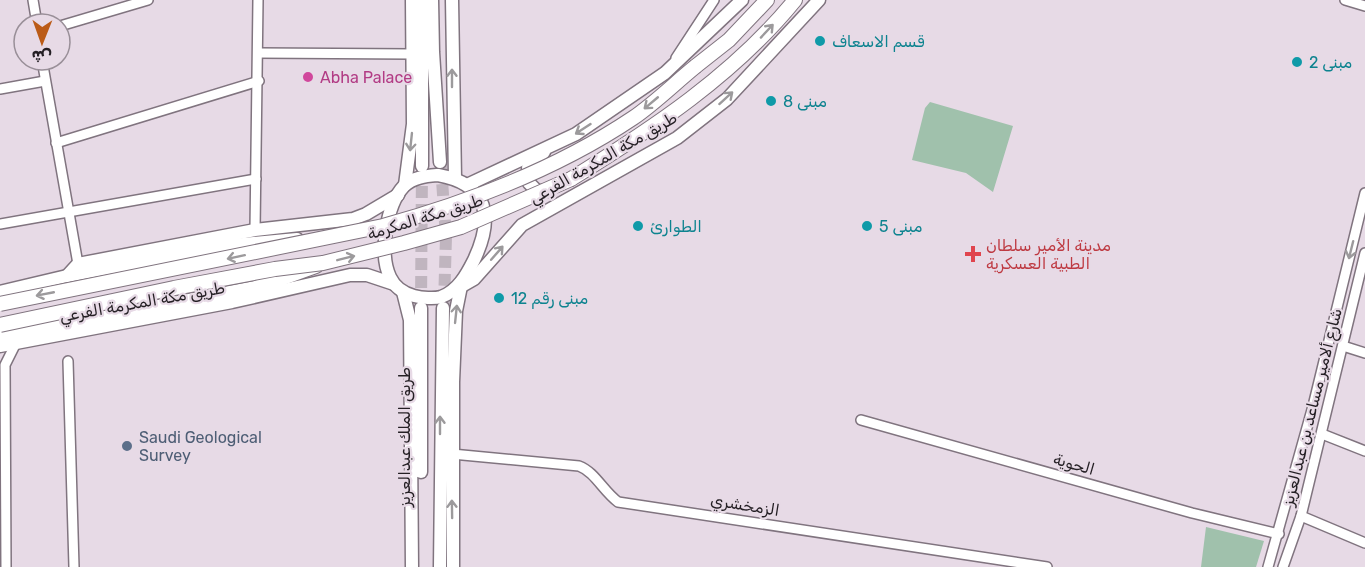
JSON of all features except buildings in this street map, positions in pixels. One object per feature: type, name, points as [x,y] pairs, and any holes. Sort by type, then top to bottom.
[{"type":"highway","name":"طريق مكة المكرمة","points":[[0,304],[329,238],[443,210],[554,162],[633,118],[729,40],[767,0]]},
{"type":"highway","name":"طريق مكة المكرمة","points":[[0,325],[174,288],[275,269],[323,263],[461,228],[570,179],[639,137],[675,111],[750,49],[795,0]]},
{"type":"highway","points":[[0,338],[255,288],[323,263]]},
{"type":"main road","points":[[412,0],[413,124],[402,190],[384,243],[384,260],[410,320],[412,567]]},
{"type":"main road","points":[[422,0],[422,166]]},
{"type":"main road","points":[[432,0],[440,162]]},
{"type":"main road","points":[[452,0],[455,178]]},
{"type":"main road","name":"طريق مكة المكرمة الفرعي","points":[[467,185],[576,134],[665,73],[742,0]]},
{"type":"main road","name":"طريق مكة المكرمة الفرعي","points":[[459,285],[474,279],[522,225],[676,138],[727,99],[819,0]]},
{"type":"main road","points":[[549,147],[528,168],[529,183],[537,192],[608,177]]},
{"type":"main road","points":[[67,276],[78,264],[255,230],[353,219],[366,214],[421,177],[438,175],[455,178],[467,185],[480,198],[485,209],[486,225],[478,251],[459,285],[456,311],[452,454],[453,567]]},
{"type":"main road","points":[[0,292],[67,276],[223,246],[276,240],[329,238]]},
{"type":"main road","name":"طريق مكة المكرمة الفرعي","points":[[0,346],[232,302],[350,275],[367,275],[398,288]]},
{"type":"main road","points":[[398,288],[434,297],[459,285]]},
{"type":"main road","name":"طريق الملك عبدالعزيز","points":[[421,308],[421,567]]},
{"type":"main road","points":[[440,567],[443,308]]},
{"type":"street","points":[[72,22],[148,0]]},
{"type":"street","points":[[255,230],[259,81],[258,0]]},
{"type":"street","points":[[665,73],[714,0]]},
{"type":"street","points":[[1345,0],[1365,6]]},
{"type":"street","points":[[258,53],[412,54]]},
{"type":"street","points":[[44,72],[78,264]]},
{"type":"street","points":[[0,89],[45,81]]},
{"type":"street","points":[[56,142],[259,81]]},
{"type":"street","points":[[0,224],[256,179]]},
{"type":"street","points":[[1268,567],[1279,534],[1321,373],[1365,193]]},
{"type":"street","name":"شارع ألامير مساعد بن عبدالعزيز","points":[[1283,567],[1301,516],[1365,253]]},
{"type":"street","points":[[6,567],[2,482],[2,371],[6,357],[16,343]]},
{"type":"street","points":[[1343,346],[1365,353]]},
{"type":"street","points":[[68,361],[74,567]]},
{"type":"street","points":[[1321,373],[1328,377],[1335,375]]},
{"type":"street","name":"الحوية","points":[[861,420],[1192,513],[1279,534]]},
{"type":"street","points":[[1322,434],[1365,451]]},
{"type":"street","name":"الزمخشري","points":[[452,454],[579,466],[590,470],[598,485],[618,502],[991,563],[1047,567]]},
{"type":"street","points":[[1301,516],[1365,543]]},
{"type":"green space","points":[[930,102],[1013,126],[993,192],[966,173],[912,160],[925,108]]},
{"type":"green space","points":[[1206,527],[1264,541],[1256,567],[1201,567]]},
{"type":"tunnel","points":[[441,166],[446,237],[444,304]]},
{"type":"tunnel","points":[[421,306],[422,167]]},
{"type":"place","name":"قسم الاسعاف","points":[[820,41]]},
{"type":"place","name":"مبنى 2","points":[[1297,62]]},
{"type":"place","name":"Abha Palace","points":[[308,77]]},
{"type":"place","name":"مبنى 8","points":[[771,101]]},
{"type":"place","name":"الطوارئ","points":[[638,226]]},
{"type":"place","name":"مبنى 5","points":[[867,226]]},
{"type":"place","name":"مدينة الأمير سلطان الطبية العسكرية","points":[[973,254]]},
{"type":"place","name":"مبنى رقم 12","points":[[499,298]]},
{"type":"place","name":"Saudi Geological Survey","points":[[127,446]]}]
